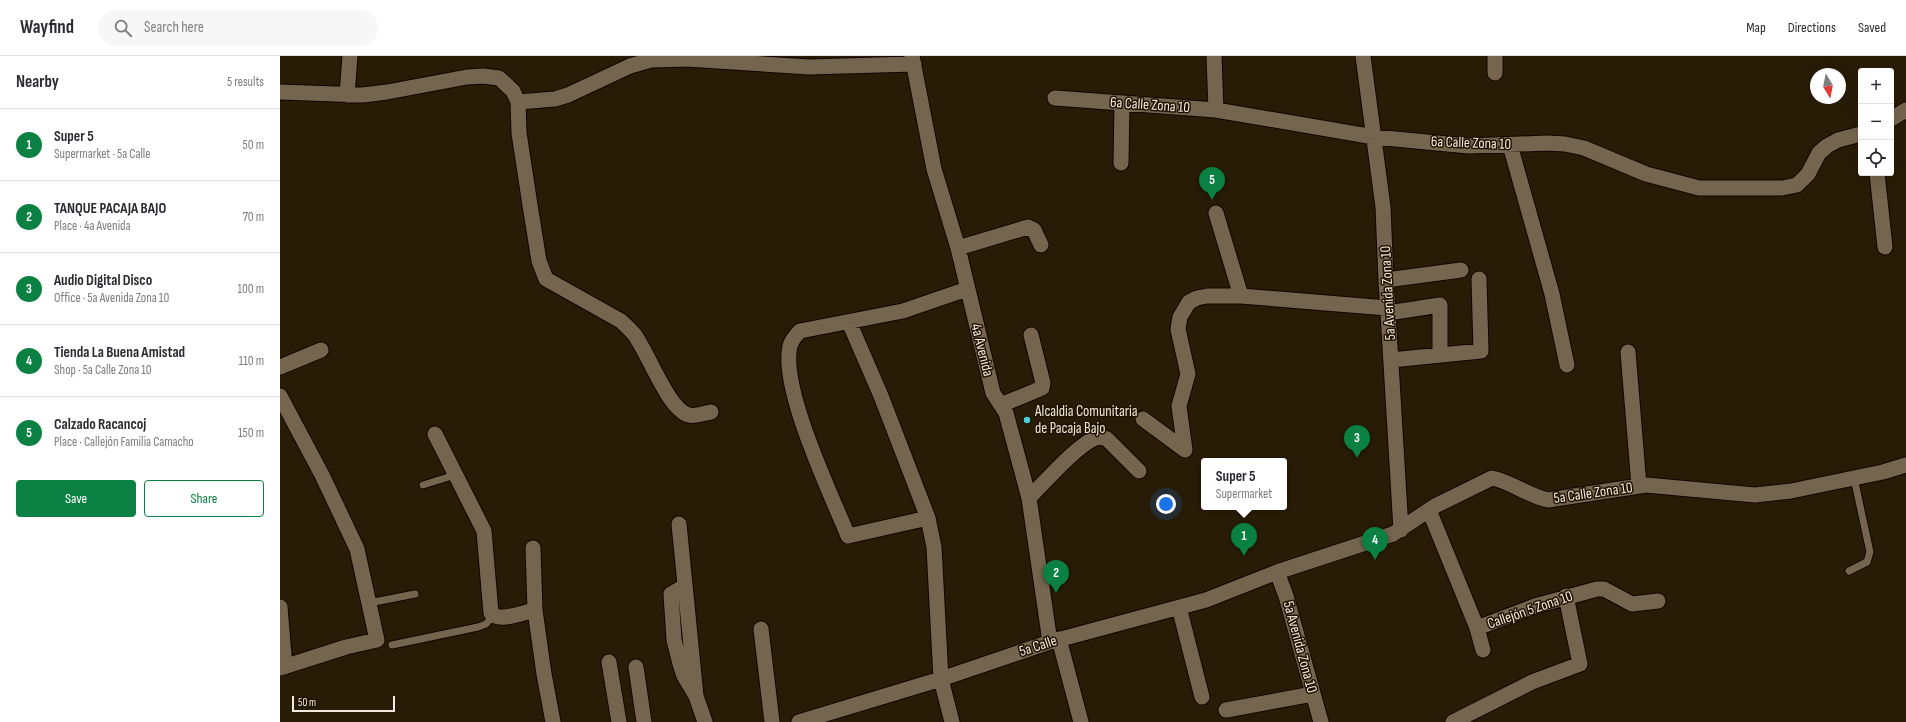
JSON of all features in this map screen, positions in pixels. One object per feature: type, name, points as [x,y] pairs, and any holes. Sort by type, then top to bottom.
[{"type":"street","points":[[347,95],[350,56]]},
{"type":"street","points":[[1214,56],[1216,110]]},
{"type":"street","name":"5a Avenida Zona 10","points":[[1363,56],[1385,235],[1386,280],[1401,530]]},
{"type":"street","points":[[1495,56],[1495,73]]},
{"type":"street","points":[[518,102],[555,99],[568,95],[630,66],[651,60],[687,59],[809,67],[913,60]]},
{"type":"street","name":"4a Avenida","points":[[913,60],[934,169],[958,248],[993,393],[1006,414],[1012,433],[1029,498],[1054,641],[1081,722]]},
{"type":"street","points":[[280,92],[347,95],[386,92],[467,77],[482,76],[499,78],[513,92],[518,102],[519,133],[530,205],[539,261],[546,279],[628,327],[638,341],[669,396],[682,411],[691,416],[711,412]]},
{"type":"street","name":"6a Calle Zona 10","points":[[1054,98],[1216,110],[1374,137],[1469,146],[1547,143],[1565,144],[1584,148],[1646,174],[1699,188],[1782,188],[1797,184],[1808,174],[1820,153],[1827,146],[1838,140],[1858,135]]},
{"type":"street","points":[[1121,163],[1122,103]]},
{"type":"street","points":[[1894,118],[1906,110]]},
{"type":"street","points":[[1510,145],[1552,294],[1567,365]]},
{"type":"street","points":[[1877,176],[1885,247]]},
{"type":"street","points":[[1216,213],[1241,296]]},
{"type":"street","points":[[958,248],[1028,227],[1034,230],[1041,245]]},
{"type":"street","points":[[1386,280],[1461,270]]},
{"type":"street","points":[[1392,360],[1481,351],[1479,279]]},
{"type":"street","points":[[928,518],[848,536],[797,404],[790,369],[790,346],[793,338],[800,331],[903,312],[967,289]]},
{"type":"street","points":[[1143,419],[1185,450],[1179,406],[1188,374],[1178,334],[1180,317],[1189,302],[1197,298],[1241,296],[1388,310],[1440,305],[1440,354]]},
{"type":"street","points":[[849,322],[881,396],[928,518],[934,547],[941,679],[952,722]]},
{"type":"street","points":[[1001,405],[1042,388],[1043,383],[1031,336]]},
{"type":"street","points":[[280,367],[321,350]]},
{"type":"street","points":[[1628,352],[1639,486]]},
{"type":"street","points":[[280,397],[322,475],[350,534],[363,572],[377,640],[346,647],[283,668],[280,607]]},
{"type":"street","points":[[435,434],[484,531],[490,609],[493,616],[500,618],[536,610]]},
{"type":"street","points":[[1029,498],[1078,450],[1096,438],[1102,437],[1107,439],[1139,471]]},
{"type":"street","name":"5a Calle Zona 10","points":[[1277,572],[1393,534],[1429,510],[1492,478],[1502,481],[1536,498],[1548,500],[1654,485],[1755,495],[1791,491],[1854,478],[1906,465]]},
{"type":"street","name":"Callejón 5 Zona 10","points":[[1429,510],[1476,628],[1566,596],[1604,589],[1632,604],[1658,601]]},
{"type":"street","points":[[679,524],[685,586],[671,594],[670,599],[674,640],[682,671],[696,696],[705,722]]},
{"type":"street","points":[[533,548],[536,610],[544,674],[553,722]]},
{"type":"street","name":"5a Avenida Zona 10","points":[[1277,572],[1286,596],[1321,722]]},
{"type":"street","name":"5a Calle","points":[[801,722],[941,679],[1054,641],[1206,600],[1277,572]]},
{"type":"street","points":[[1453,722],[1532,682],[1580,664],[1566,596]]},
{"type":"street","points":[[1179,607],[1202,697]]},
{"type":"street","points":[[1476,628],[1483,650]]},
{"type":"street","points":[[761,629],[772,722]]},
{"type":"street","points":[[609,662],[619,722]]},
{"type":"street","points":[[636,667],[644,722]]},
{"type":"street","points":[[1226,710],[1313,694]]},
{"type":"lane","points":[[423,485],[455,475]]},
{"type":"lane","points":[[1849,571],[1867,562],[1870,552],[1854,478]]},
{"type":"lane","points":[[369,604],[415,594]]},
{"type":"lane","points":[[392,645],[478,627],[486,624],[493,616]]},
{"type":"place","name":"Calzado Racancoj","points":[[1212,200]]},
{"type":"place","name":"Alcaldia Comunitaria de Pacaja Bajo","points":[[1027,420]]},
{"type":"place","name":"Audio Digital Disco","points":[[1357,458]]},
{"type":"place","name":"Super 5","points":[[1244,556]]},
{"type":"place","name":"Tienda La Buena Amistad","points":[[1375,560]]},
{"type":"place","name":"TANQUE PACAJA BAJO","points":[[1056,593]]}]
